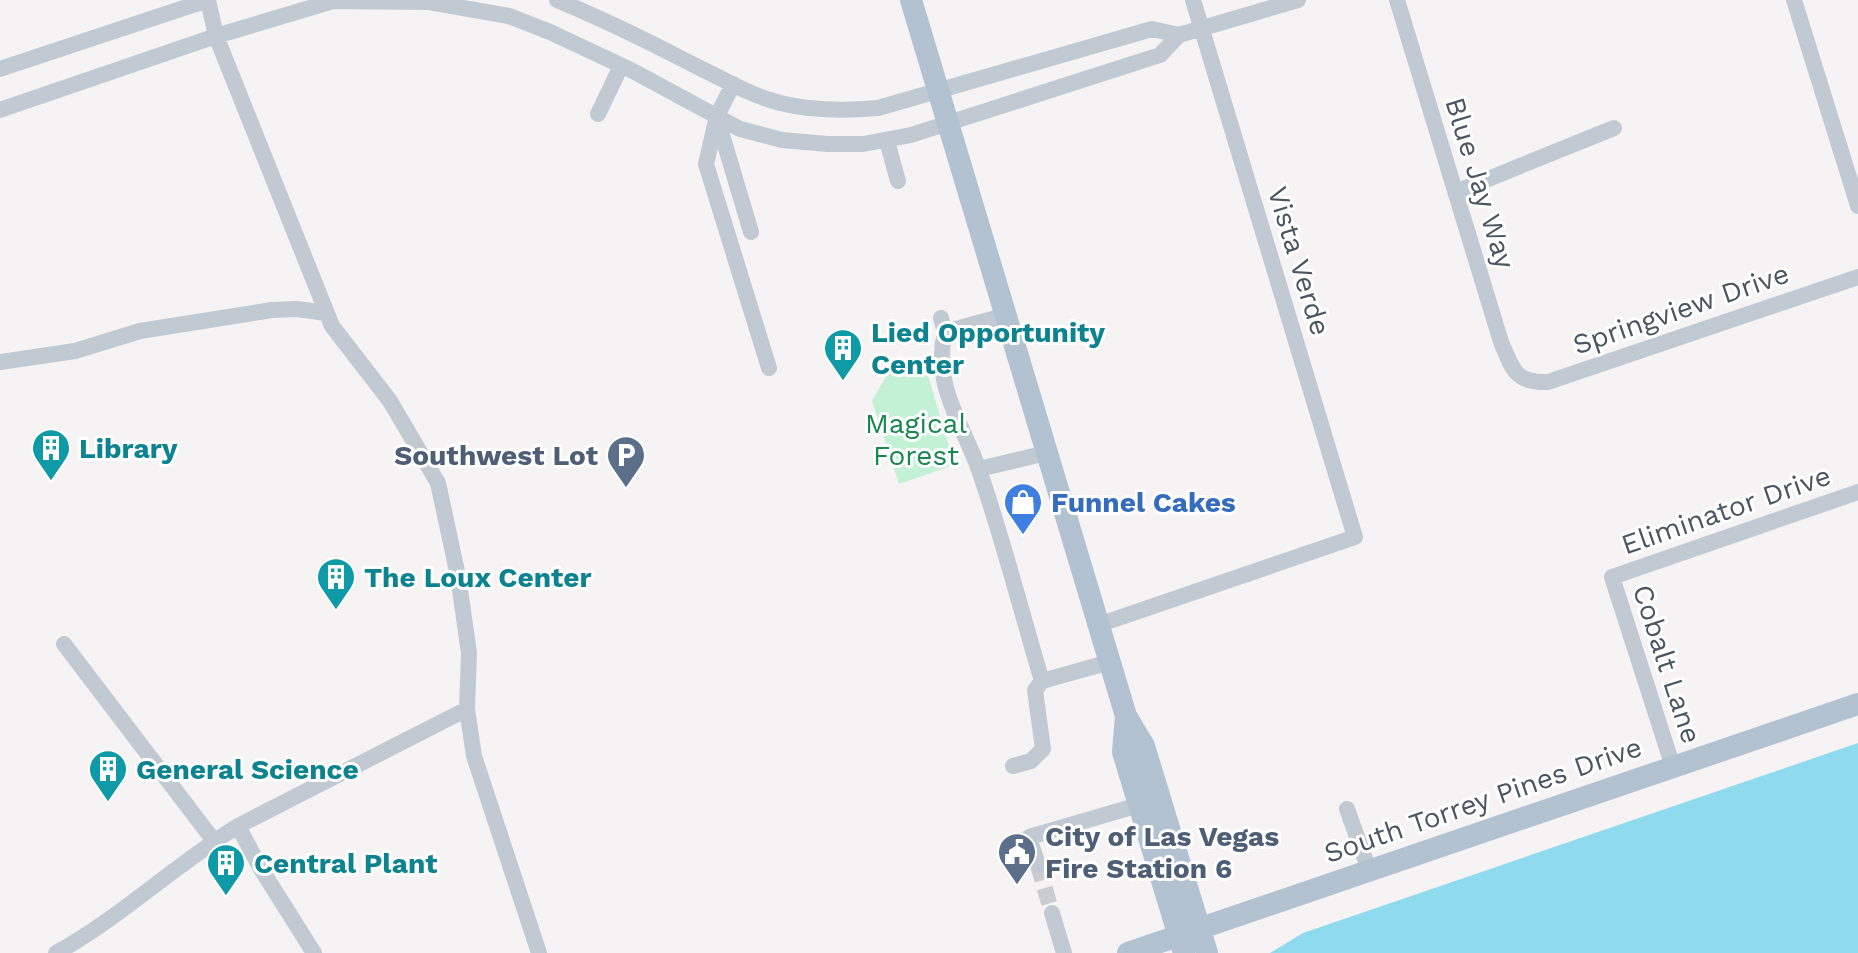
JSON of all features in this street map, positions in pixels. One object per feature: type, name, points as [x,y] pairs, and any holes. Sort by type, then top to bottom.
[{"type":"main road","points":[[911,0],[1126,716],[1144,746],[1149,801],[1187,939],[1207,953]]},
{"type":"main road","name":"South Torrey Pines Drive","points":[[1128,953],[1187,939],[1369,870],[1858,704]]},
{"type":"street","points":[[0,69],[208,0],[216,36],[332,326],[390,401],[438,483],[458,576],[469,653],[468,729],[482,785],[539,953]]},
{"type":"street","points":[[557,0],[607,21],[733,84],[778,102],[834,110],[878,108],[1152,29],[1179,35]]},
{"type":"street","name":"Vista Verde","points":[[1098,625],[1355,537],[1193,0]]},
{"type":"street","points":[[0,110],[216,36],[333,1],[430,1],[509,16],[550,32],[740,129],[782,140],[863,144],[887,141],[1160,55],[1179,35],[1298,0]]},
{"type":"street","name":"Blue Jay Way","points":[[1397,0],[1501,342],[1514,372],[1521,378]]},
{"type":"street","points":[[1794,0],[1858,206]]},
{"type":"street","points":[[598,114],[621,66]]},
{"type":"street","points":[[733,84],[717,116],[706,164],[769,368]]},
{"type":"street","points":[[717,116],[751,232]]},
{"type":"street","points":[[1456,192],[1614,128]]},
{"type":"street","points":[[887,141],[898,181]]},
{"type":"street","name":"Springview Drive","points":[[1521,378],[1530,382],[1548,382],[1858,277]]},
{"type":"street","points":[[0,362],[75,351],[140,331],[272,310],[326,313]]},
{"type":"street","points":[[1007,315],[943,325],[940,354],[942,376],[979,469],[1042,681]]},
{"type":"street","points":[[979,469],[1046,453]]},
{"type":"street","name":"Eliminator Drive","points":[[1612,577],[1858,492]]},
{"type":"street","name":"Cobalt Lane","points":[[1612,577],[1673,767]]},
{"type":"street","points":[[64,644],[214,841]]},
{"type":"street","points":[[1013,766],[1031,761],[1043,749],[1035,690],[1042,681],[1110,662]]},
{"type":"street","points":[[56,953],[95,931],[238,826],[467,709]]},
{"type":"street","points":[[1038,865],[1029,837],[1149,801]]},
{"type":"street","points":[[1347,809],[1369,870]]},
{"type":"street","points":[[238,826],[314,953]]},
{"type":"street","points":[[1052,913],[1064,953]]},
{"type":"green space","name":"Magical Forest","points":[[924,362],[953,460],[948,467],[899,484],[872,401],[888,373]]},
{"type":"water","points":[[1858,743],[1858,953],[1270,953],[1303,933]]},
{"type":"tunnel","points":[[1038,865],[1052,913]]},
{"type":"place","name":"Lied Opportunity Center","points":[[843,382]]},
{"type":"place","name":"Library","points":[[51,482]]},
{"type":"place","name":"Southwest Lot","points":[[626,489]]},
{"type":"place","name":"Funnel Cakes","points":[[1023,536]]},
{"type":"place","name":"The Loux Center","points":[[336,611]]},
{"type":"place","name":"General Science","points":[[108,803]]},
{"type":"place","name":"City of Las Vegas Fire Station 6","points":[[1017,886]]},
{"type":"place","name":"Central Plant","points":[[226,897]]}]
